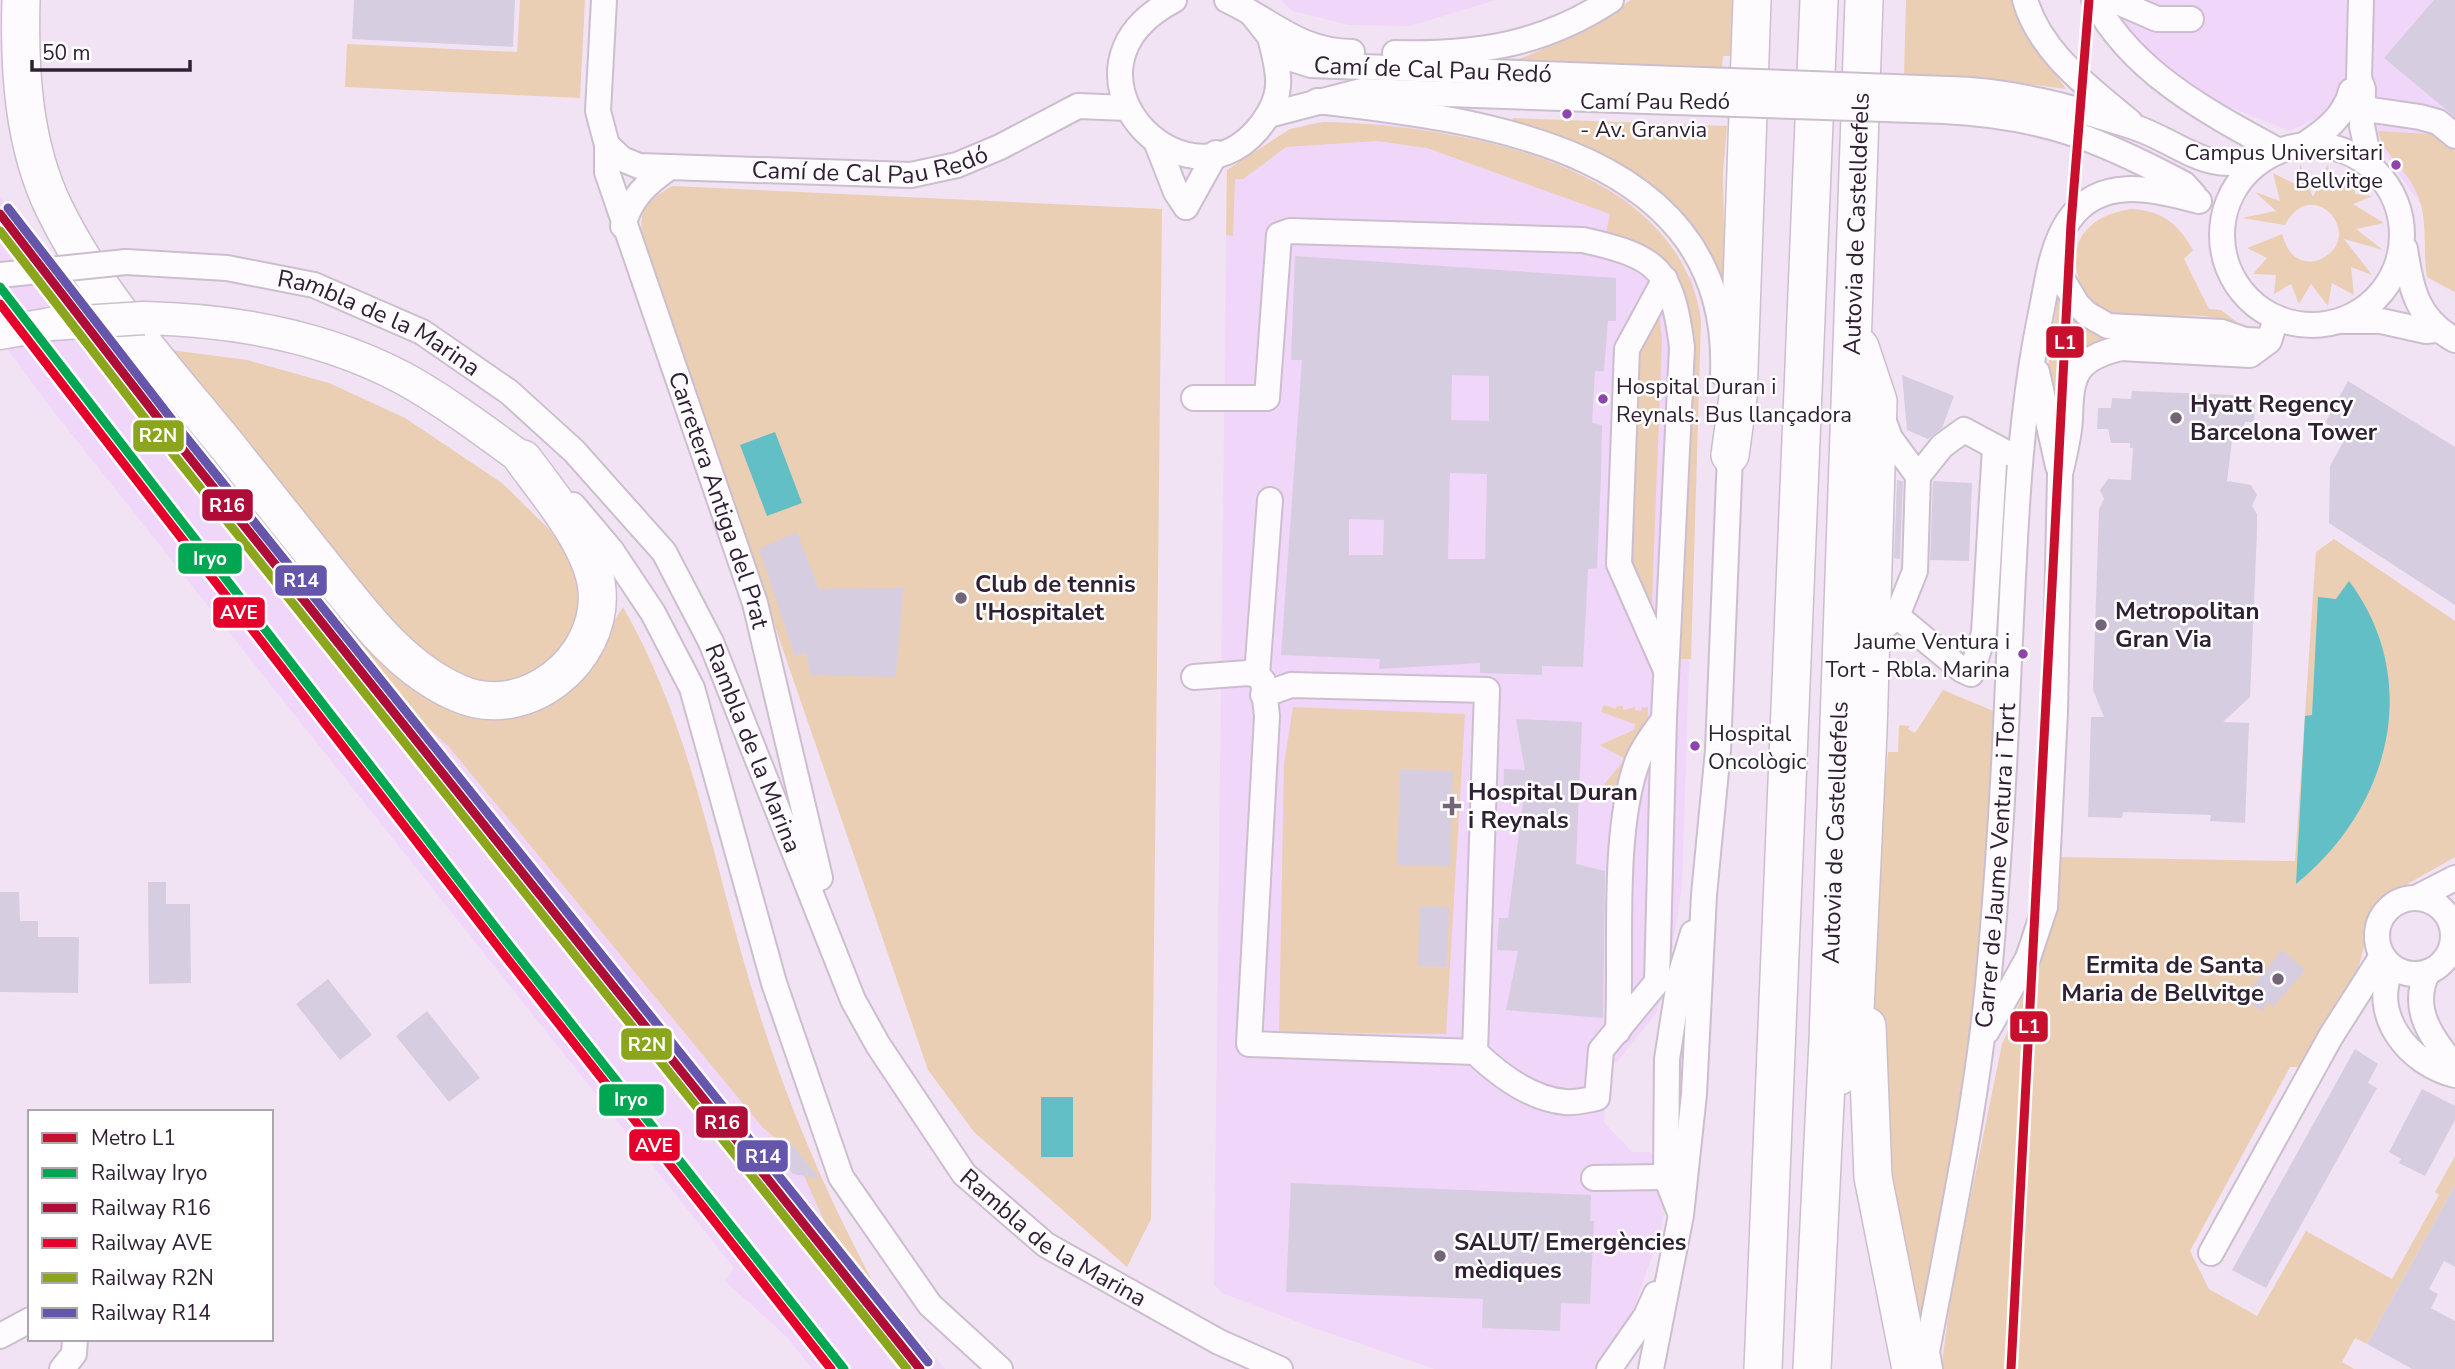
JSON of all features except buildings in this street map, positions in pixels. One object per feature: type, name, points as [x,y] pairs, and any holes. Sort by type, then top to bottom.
[{"type":"highway","points":[[21,0],[22,85],[30,133],[53,206],[75,247],[142,339],[377,631],[408,662],[436,682],[462,695],[487,701],[515,699],[556,679],[580,655],[596,615],[597,588],[587,556],[552,497],[523,459]]},
{"type":"highway","points":[[1730,455],[1738,397],[1752,0]]},
{"type":"highway","name":"Autovia de Castelldefels","points":[[1763,1369],[1819,0]]},
{"type":"highway","name":"Autovia de Castelldefels","points":[[1812,1369],[1825,1098],[1864,0]]},
{"type":"highway","points":[[1860,149],[1883,0]]},
{"type":"highway","points":[[1825,1098],[1853,1053],[1861,885],[1884,627],[1878,401],[1851,318]]},
{"type":"highway","points":[[1833,836],[1861,885],[1873,1177],[1911,1369]]},
{"type":"main road","name":"Rambla de la Marina","points":[[0,333],[51,324],[144,318],[193,319],[247,326],[356,357],[404,379],[523,459]]},
{"type":"street","name":"Carretera Antiga del Prat","points":[[604,0],[598,111],[607,145],[607,172],[623,226],[755,603],[800,804],[853,1000]]},
{"type":"street","points":[[1174,0],[1152,12],[1128,39],[1120,82],[1127,108],[1143,131],[1156,141],[1182,153],[1216,153],[1237,146],[1251,137],[1269,116],[1280,75],[1270,36]]},
{"type":"street","points":[[1227,0],[1290,39],[1333,52],[1463,54],[1539,36],[1579,20],[1611,0]]},
{"type":"street","points":[[2025,0],[2043,37],[2066,68],[2135,127]]},
{"type":"street","points":[[2094,0],[2126,45],[2166,82],[2271,153]]},
{"type":"street","points":[[2113,0],[2157,19],[2191,19]]},
{"type":"street","points":[[2304,145],[2354,107],[2363,89],[2359,78],[2361,0]]},
{"type":"street","name":"Camí de Cal Pau Redó","points":[[1252,14],[1286,57],[1332,67],[1675,91]]},
{"type":"street","name":"Camí de Cal Pau Redó","points":[[1269,116],[1361,91],[1675,91],[1946,100],[2016,94],[2135,127],[2208,162],[2240,164],[2271,153]]},
{"type":"street","name":"Camí de Cal Pau Redó","points":[[1946,100],[2089,137],[2184,184],[2211,213],[2222,243]]},
{"type":"street","points":[[1317,101],[1431,114],[1503,131],[1589,163],[1647,196],[1687,240],[1713,285],[1720,319],[1723,371],[1719,418],[1730,455],[1718,750],[1704,895],[1695,1094],[1681,1215],[1651,1369]]},
{"type":"street","name":"Camí de Cal Pau Redó","points":[[607,145],[622,159],[639,166],[911,175],[957,165],[1000,147],[1078,106],[1127,108]]},
{"type":"street","points":[[2354,107],[2438,122],[2455,136]]},
{"type":"street","points":[[2354,107],[2362,126],[2370,164]]},
{"type":"street","points":[[1156,141],[1176,192],[1186,207],[1216,153]]},
{"type":"street","points":[[2304,145],[2329,146],[2351,153],[2370,164],[2396,198],[2414,297],[2446,335],[2381,321],[2341,321],[2272,330],[2256,305],[2239,288],[2226,265],[2222,243],[2227,201],[2241,178],[2271,153],[2304,145]]},
{"type":"street","points":[[623,226],[633,199],[643,186],[670,167]]},
{"type":"street","name":"Carrer de Jaume Ventura i Tort","points":[[1930,1369],[1927,1352],[1982,1040],[1993,930],[2020,460],[2033,355],[2052,262],[2069,220],[2079,208],[2109,190],[2149,188],[2199,201]]},
{"type":"street","points":[[1194,398],[1267,398],[1279,235],[1290,231],[1583,240],[1626,250],[1652,264],[1665,279],[1676,303],[1682,347],[1664,719],[1657,982],[1601,1050],[1597,1098],[1566,1102],[1541,1097],[1493,1070],[1475,1052],[1249,1044],[1267,716],[1260,685],[1270,500]]},
{"type":"street","points":[[2341,321],[2364,310],[2384,291],[2395,271],[2403,241]]},
{"type":"street","name":"Rambla de la Marina","points":[[0,275],[126,262],[227,268],[314,285],[422,332],[509,392],[574,451],[664,551],[711,642],[853,1000],[878,1045],[964,1174],[1046,1245],[1219,1342],[1280,1369]]},
{"type":"street","name":"Carrer de Jaume Ventura i Tort","points":[[2052,262],[2067,292],[2087,314],[2134,338],[2250,355],[2272,330]]},
{"type":"street","points":[[1665,279],[1627,349],[1619,564],[1667,674]]},
{"type":"street","name":"Carrer de Jaume Ventura i Tort","points":[[1982,1040],[2028,958],[2045,907],[2055,712],[2060,474],[2068,441],[2071,388],[2076,373],[2085,362],[2134,338]]},
{"type":"street","name":"Carrer de Jaume Ventura i Tort","points":[[2033,355],[2060,474]]},
{"type":"street","points":[[1878,401],[1890,438],[1918,476]]},
{"type":"street","points":[[1995,447],[1984,634],[1971,674],[1884,627],[1915,571],[1918,476],[1942,446],[1964,430],[2020,460]]},
{"type":"street","name":"Rambla de la Marina","points":[[523,459],[579,510],[611,550],[653,613],[692,688],[774,983],[841,1177],[930,1305],[1000,1369]]},
{"type":"street","points":[[1203,677],[1219,685],[1487,691],[1475,1052]]},
{"type":"street","points":[[1618,1031],[1622,871],[1628,794],[1639,757],[1664,719]]},
{"type":"street","points":[[2455,878],[2418,897],[2393,904],[2382,916],[2376,937],[2387,962],[2389,1012],[2402,1043],[2426,1050],[2455,1066]]},
{"type":"street","points":[[1681,1215],[1666,1177],[1667,1059],[1680,976],[1704,895]]},
{"type":"street","points":[[2387,962],[2415,975],[2428,972],[2446,960],[2455,934],[2446,915],[2438,906],[2418,897]]},
{"type":"street","points":[[2211,1253],[2337,1026],[2387,962]]},
{"type":"street","points":[[2428,972],[2423,982],[2421,1012],[2426,1050],[2455,1074]]},
{"type":"street","points":[[1594,1178],[1666,1177]]},
{"type":"street","points":[[1609,1369],[1647,1316],[1674,1251]]},
{"type":"street","points":[[0,1336],[28,1321]]},
{"type":"street","points":[[62,1369],[74,1354],[75,1341]]},
{"type":"shaded area","points":[[520,0],[585,0],[580,98],[345,87],[347,44],[517,52]]},
{"type":"shaded area","points":[[1280,0],[1496,0],[1410,26],[1349,25],[1293,11]]},
{"type":"shaded area","points":[[1631,0],[1734,0],[1731,56],[1723,56],[1722,69],[1519,59],[1570,38]]},
{"type":"shaded area","points":[[1906,0],[2013,0],[2027,34],[2066,89],[1985,78],[1904,75]]},
{"type":"shaded area","points":[[2103,0],[2455,0],[2455,293],[2428,278],[2424,209],[2385,154],[2372,116],[2327,113],[2290,131],[2210,99],[2156,60],[2107,10]]},
{"type":"shaded area","points":[[1513,118],[1727,126],[1723,173],[1725,295],[1707,255],[1687,224],[1665,200],[1642,181],[1615,166],[1511,125]]},
{"type":"shaded area","points":[[1323,122],[1434,132],[1494,144],[1552,162],[1606,188],[1651,222],[1684,266],[1701,320],[1691,659],[1676,659],[1688,315],[1605,238],[1610,214],[1427,148],[1377,141],[1286,147],[1243,179],[1235,179],[1233,236],[1226,235],[1227,170],[1290,129]]},
{"type":"shaded area","name":"Hospital Duran i Reynals","points":[[1312,123],[1400,125],[1478,141],[1549,164],[1606,189],[1628,201],[1692,279],[1700,309],[1682,887],[1670,964],[1657,1012],[1617,1062],[1612,1062],[1607,1068],[1604,1122],[1632,1152],[1650,1152],[1656,1159],[1651,1189],[1658,1192],[1666,1203],[1659,1237],[1631,1316],[1616,1344],[1595,1369],[1435,1369],[1311,1327],[1222,1293],[1214,1285],[1227,170],[1290,129]]},
{"type":"shaded area","points":[[2378,131],[2431,134],[2455,151],[2455,292],[2427,277],[2420,201],[2412,183],[2385,147]]},
{"type":"shaded area","points":[[2300,164],[2313,197],[2328,164],[2332,192],[2354,174],[2355,194],[2373,196],[2353,204],[2384,223],[2356,229],[2383,250],[2344,239],[2372,275],[2351,267],[2354,295],[2332,283],[2328,306],[2311,284],[2299,304],[2291,284],[2274,294],[2276,275],[2253,274],[2267,258],[2247,248],[2282,234],[2292,254],[2305,261],[2312,261],[2330,253],[2337,243],[2339,231],[2335,220],[2328,211],[2318,206],[2307,205],[2296,211],[2285,225],[2242,218],[2276,211],[2255,192],[2280,201],[2273,173],[2299,186]]},
{"type":"shaded area","name":"Club de tennis l'Hospitalet","points":[[672,186],[1162,209],[1151,1219],[1127,1267],[974,1132],[928,1070],[644,247],[641,226],[644,210],[654,198]]},
{"type":"shaded area","points":[[0,196],[114,350],[408,709],[449,747],[763,1128],[784,1145],[780,1149],[788,1160],[788,1168],[793,1174],[804,1176],[826,1225],[945,1369],[812,1369],[787,1337],[725,1281],[734,1268],[50,407],[0,339]]},
{"type":"shaded area","points":[[2131,209],[2160,216],[2182,233],[2193,250],[2184,259],[2209,309],[2221,310],[2246,329],[2210,317],[2119,314],[2098,306],[2090,298],[2078,277],[2078,243],[2084,233],[2099,220]]},
{"type":"shaded area","points":[[2058,295],[2126,337],[2098,346],[2063,449],[2046,382]]},
{"type":"shaded area","points":[[1658,305],[1662,340],[1651,625],[1623,565],[1631,352]]},
{"type":"shaded area","points":[[135,349],[445,701],[589,659],[623,607],[646,651],[682,741],[773,1056],[819,1172],[874,1284],[826,1225],[804,1176],[811,1169],[789,1141],[784,1145],[763,1128],[449,747],[408,709],[114,350]]},
{"type":"shaded area","points":[[171,350],[247,360],[329,383],[405,418],[502,483],[549,529],[572,561],[579,576],[582,615],[555,660],[529,680],[472,685],[408,645]]},
{"type":"shaded area","points":[[2334,539],[2455,621],[2455,857],[2392,893],[2371,921],[2358,969],[2301,1067],[2290,1067],[2190,1251],[2209,1289],[2257,1316],[2306,1231],[2392,1279],[2439,1195],[2435,1192],[2455,1156],[2455,1185],[2367,1344],[2355,1338],[2342,1362],[2354,1369],[1941,1369],[1952,1289],[2002,1044],[2047,939],[2058,857],[2295,861],[2316,552]]},
{"type":"shaded area","points":[[1943,690],[1996,712],[1975,1054],[1921,1313],[1918,1312],[1908,1262],[1878,1059],[1873,957],[1874,906],[1888,752],[1898,752],[1899,725],[1910,726],[1908,729],[1915,733]]},
{"type":"shaded area","points":[[1604,705],[1616,709],[1617,706],[1623,706],[1623,710],[1635,707],[1635,710],[1641,711],[1642,707],[1648,707],[1647,730],[1622,788],[1602,787],[1625,759],[1600,745],[1634,730],[1635,724],[1601,712]]},
{"type":"shaded area","points":[[1293,707],[1465,714],[1446,1034],[1279,1032],[1284,765]]},
{"type":"water","points":[[775,432],[802,503],[767,516],[740,445]]},
{"type":"water","points":[[2349,581],[2372,620],[2385,660],[2390,701],[2386,742],[2373,782],[2354,819],[2328,854],[2296,884],[2305,716],[2312,715],[2318,597],[2336,599]]},
{"type":"water","points":[[1041,1097],[1073,1097],[1073,1157],[1041,1157]]},
{"type":"metro line","name":"L1","points":[[2011,1369],[2071,224],[2089,0]]},
{"type":"rail line","name":"R14","points":[[8,208],[173,421],[928,1362]]},
{"type":"rail line","name":"R16","points":[[0,214],[165,427],[920,1369]]},
{"type":"rail line","name":"R2N","points":[[0,231],[157,434],[907,1369]]},
{"type":"rail line","name":"Iryo","points":[[0,287],[510,946],[844,1369]]},
{"type":"rail line","name":"AVE","points":[[0,304],[502,952],[831,1369]]},
{"type":"place","name":"Camí Pau Redó - Av. Granvia","points":[[1567,114]]},
{"type":"place","name":"Campus Universitari Bellvitge","points":[[2396,165]]},
{"type":"place","name":"Hospital Duran i Reynals. Bus llançadora","points":[[1603,399]]},
{"type":"place","name":"Hyatt Regency Barcelona Tower","points":[[2176,418]]},
{"type":"place","name":"Club de tennis l'Hospitalet","points":[[961,598]]},
{"type":"place","name":"Metropolitan Gran Via","points":[[2101,625]]},
{"type":"place","name":"Jaume Ventura i Tort - Rbla. Marina","points":[[2023,654]]},
{"type":"place","name":"Hospital Oncològic","points":[[1695,746]]},
{"type":"place","name":"Hospital Duran i Reynals","points":[[1452,806]]},
{"type":"place","name":"Ermita de Santa Maria de Bellvitge","points":[[2278,979]]},
{"type":"place","name":"SALUT/ Emergències mèdiques","points":[[1440,1256]]}]
